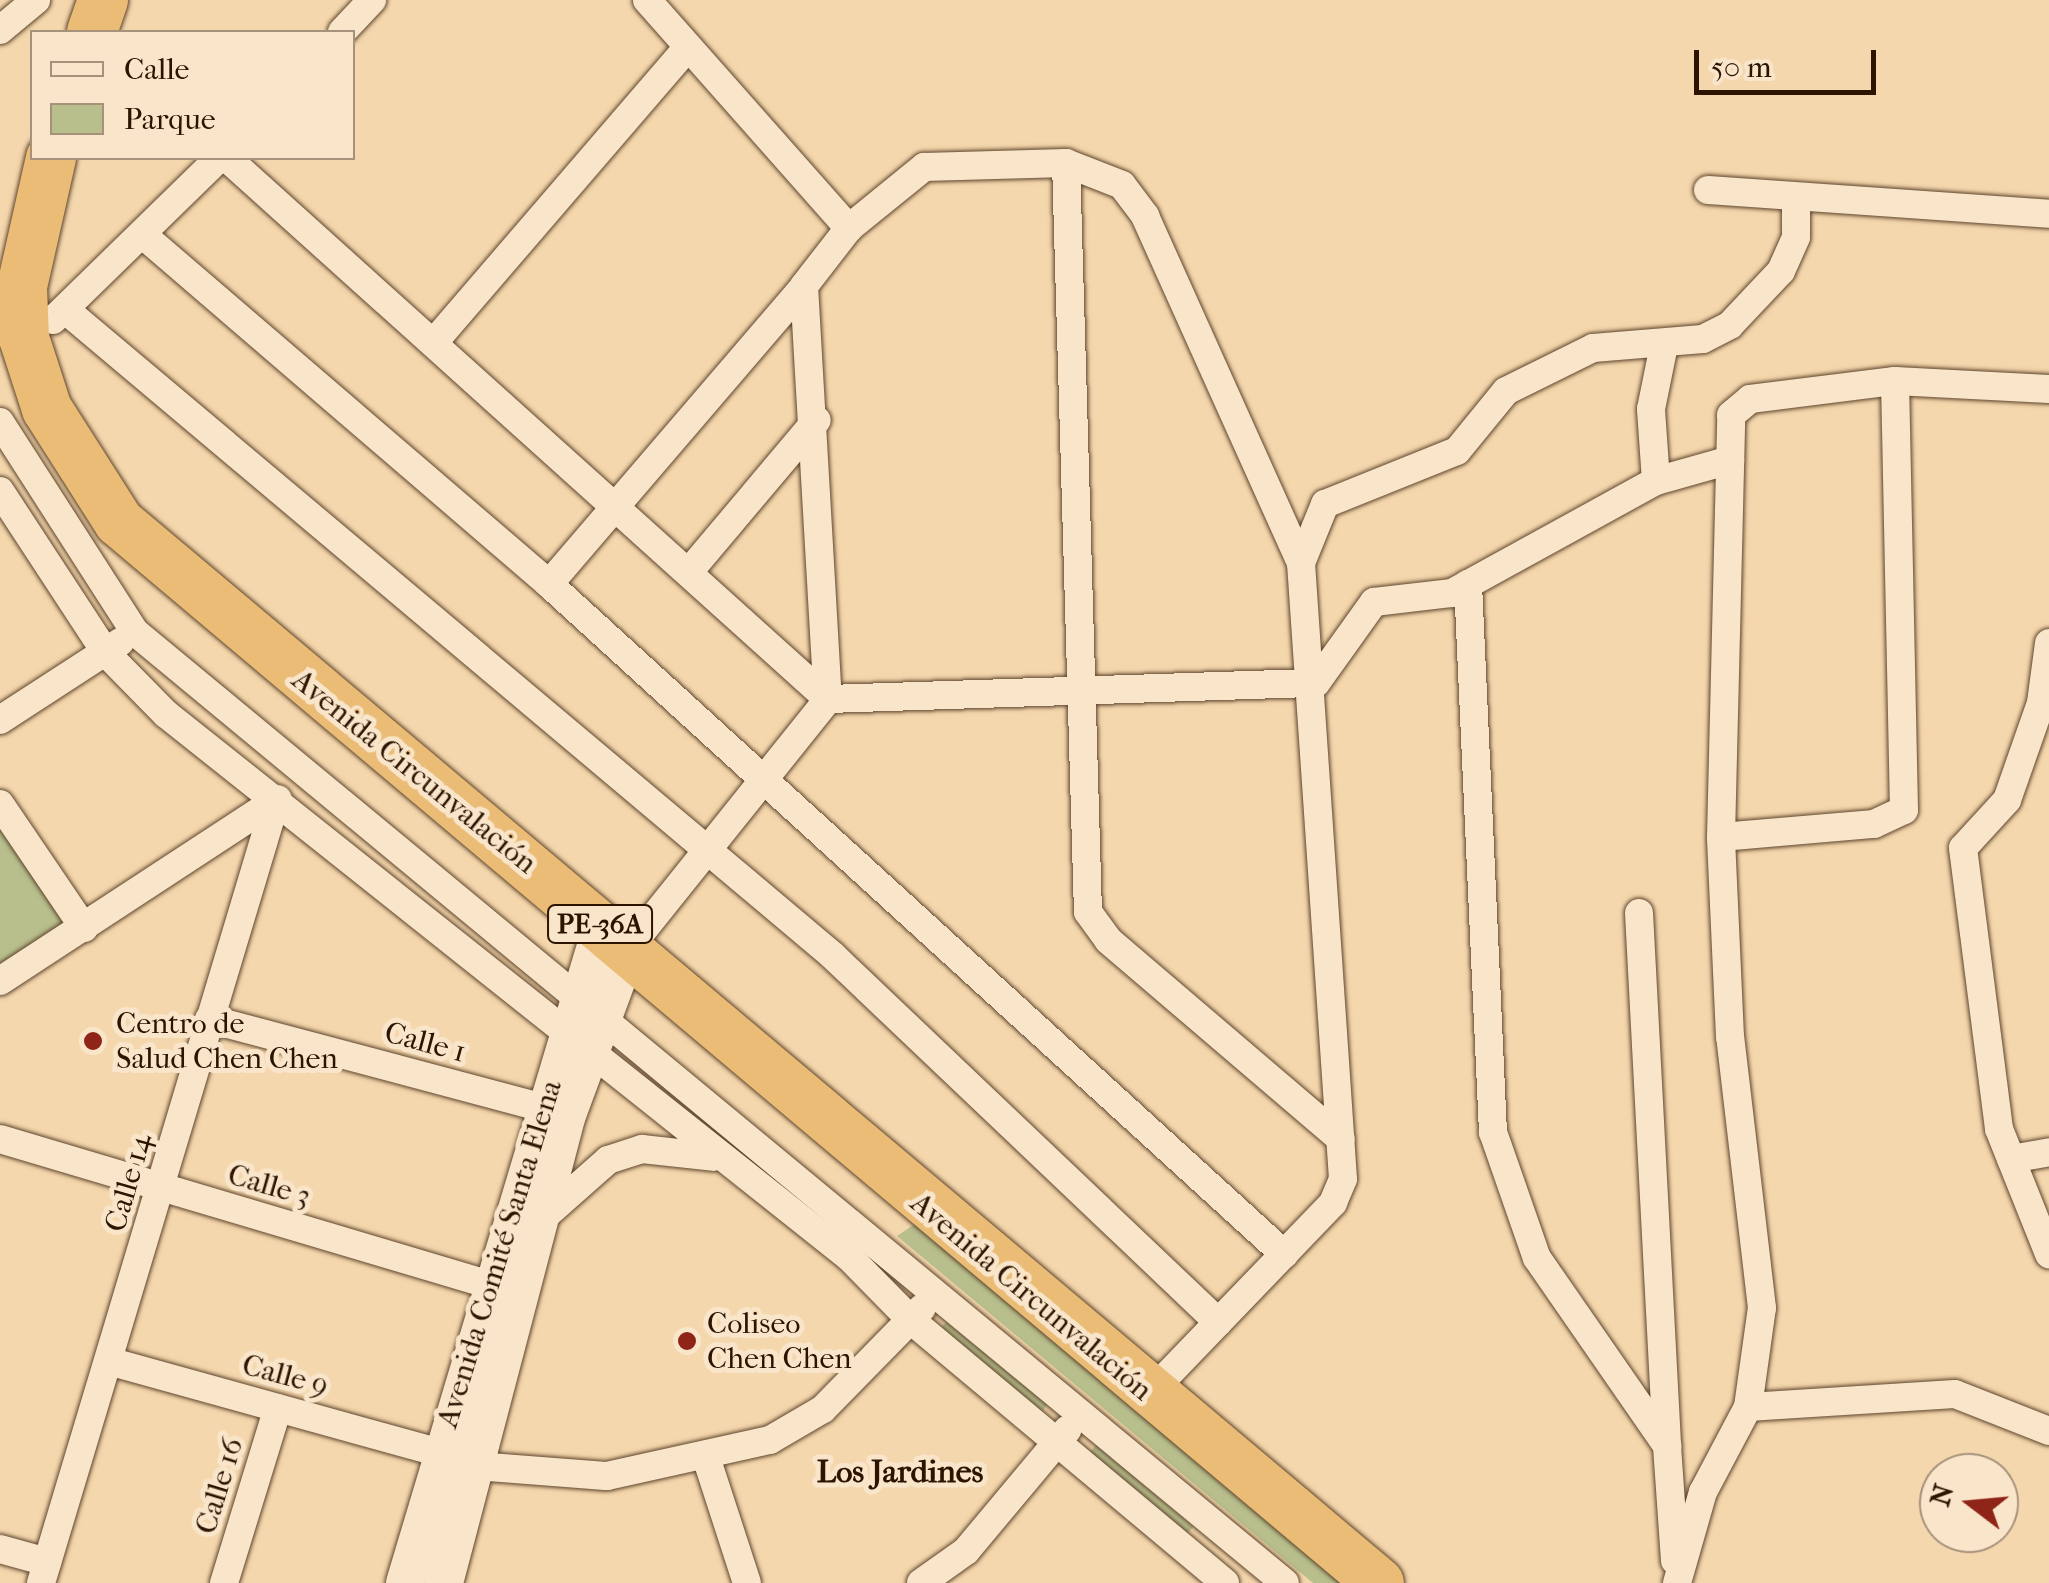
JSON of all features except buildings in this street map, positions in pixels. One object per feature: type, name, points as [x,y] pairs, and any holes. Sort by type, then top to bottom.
[{"type":"highway","points":[[93,30],[103,0]]},
{"type":"highway","name":"Avenida Circunvalación","points":[[52,160],[12,340],[47,409],[119,522],[615,938],[1148,1394],[1379,1583]]},
{"type":"street","points":[[0,30],[36,0]]},
{"type":"street","points":[[344,30],[372,0]]},
{"type":"street","points":[[647,0],[685,50],[849,228]]},
{"type":"street","points":[[435,341],[685,50]]},
{"type":"street","points":[[12,340],[68,312],[221,160]]},
{"type":"street","points":[[225,160],[692,567],[828,699],[1076,697],[1316,683]]},
{"type":"street","points":[[1066,163],[1076,697],[1092,922],[1341,1140]]},
{"type":"street","points":[[550,584],[622,505],[849,228],[924,167],[1066,163],[1134,198],[1301,564],[1316,683],[1341,1140],[1333,1203],[1148,1394]]},
{"type":"street","points":[[1708,190],[1796,200],[2049,214]]},
{"type":"street","points":[[1301,564],[1325,504],[1457,451],[1506,391],[1593,348],[1702,339],[1755,304],[1796,238],[1796,200]]},
{"type":"street","points":[[143,235],[550,584],[756,780],[1284,1254]]},
{"type":"street","points":[[615,938],[708,851],[756,780],[828,699],[817,420],[804,286]]},
{"type":"street","points":[[68,312],[832,956],[1218,1322]]},
{"type":"street","points":[[1656,481],[1651,410],[1664,345]]},
{"type":"street","points":[[1677,1582],[1703,1492],[1748,1407],[1762,1308],[1730,1037],[1721,836],[1731,415],[1743,401],[1895,381],[2049,389]]},
{"type":"street","points":[[1721,836],[1874,824],[1904,810],[1895,381]]},
{"type":"street","points":[[692,567],[817,420]]},
{"type":"street","points":[[0,422],[135,632],[303,779],[592,1008],[1285,1583]]},
{"type":"street","points":[[1316,683],[1374,602],[1468,584],[1656,481],[1730,460]]},
{"type":"street","points":[[0,492],[106,653],[166,714],[715,1157],[849,1257],[912,1321],[1057,1442],[1208,1578],[1232,1536]]},
{"type":"street","points":[[1468,584],[1493,1132],[1537,1258],[1667,1446]]},
{"type":"street","points":[[0,720],[135,632]]},
{"type":"street","points":[[2049,643],[2041,703],[2007,800],[1963,848],[1976,994],[2011,1159],[2049,1254]]},
{"type":"street","points":[[0,982],[303,779]]},
{"type":"street","name":"Calle 14","points":[[44,1572],[112,1362],[276,800]]},
{"type":"street","points":[[0,804],[84,928]]},
{"type":"street","points":[[1639,913],[1677,1582]]},
{"type":"street","name":"Avenida Comité Santa Elena","points":[[405,1583],[440,1453],[505,1289],[555,1111],[615,938]]},
{"type":"street","name":"Calle 1","points":[[209,1019],[555,1111]]},
{"type":"street","points":[[444,1583],[476,1466],[505,1289],[537,1223],[555,1111]]},
{"type":"street","name":"Calle 3","points":[[0,1139],[505,1289]]},
{"type":"street","points":[[537,1223],[608,1160],[642,1149],[779,1164]]},
{"type":"street","points":[[2011,1159],[2049,1152]]},
{"type":"street","points":[[476,1466],[591,1477],[706,1460],[824,1409],[912,1321],[932,1294]]},
{"type":"street","name":"Calle 9","points":[[112,1362],[440,1453]]},
{"type":"street","points":[[1748,1407],[1955,1394],[2049,1431]]},
{"type":"street","name":"Calle 16","points":[[224,1583],[278,1408]]},
{"type":"street","points":[[920,1583],[966,1550],[1082,1412]]},
{"type":"street","points":[[706,1460],[747,1583]]},
{"type":"street","points":[[0,1549],[44,1572]]},
{"type":"green space","points":[[0,818],[67,927],[0,965]]},
{"type":"green space","points":[[922,1219],[1354,1583],[1313,1583],[897,1236]]},
{"type":"green space","points":[[946,1322],[1048,1404],[1042,1412],[940,1330]]},
{"type":"green space","points":[[1096,1445],[1193,1527],[1185,1537],[1088,1455]]},
{"type":"place","name":"Centro de Salud Chen Chen","points":[[93,1041]]},
{"type":"place","name":"Coliseo Chen Chen","points":[[687,1341]]},
{"type":"district","name":"Los Jardines","points":[[900,1472]]}]
